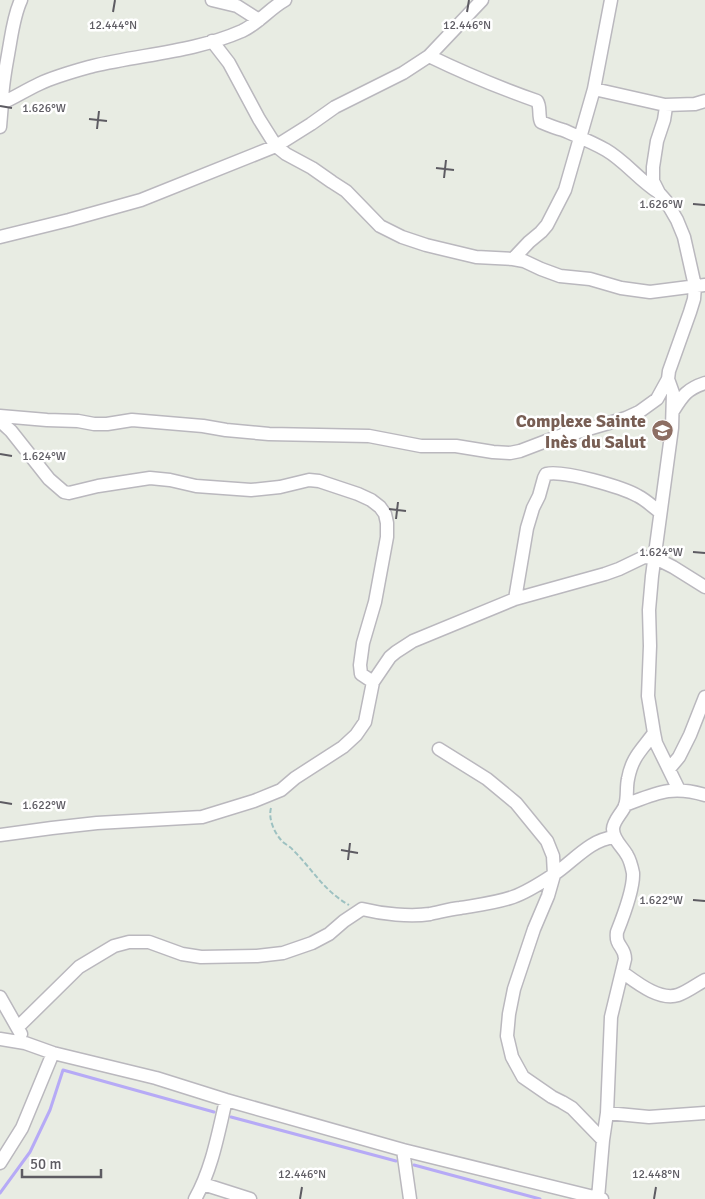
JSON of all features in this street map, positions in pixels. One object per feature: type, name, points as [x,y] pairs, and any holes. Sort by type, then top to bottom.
[{"type":"street","points":[[0,127],[2,91],[10,39],[17,8],[22,0]]},
{"type":"street","points":[[212,0],[237,6],[259,20]]},
{"type":"street","points":[[1,103],[40,83],[65,74],[116,61],[173,52],[212,42],[254,24],[285,0]]},
{"type":"street","points":[[0,237],[141,200],[276,146],[335,107],[403,74],[429,56],[482,0]]},
{"type":"street","points":[[513,258],[541,232],[562,198],[594,89],[611,0]]},
{"type":"street","points":[[212,42],[229,63],[258,119],[276,146],[346,191],[380,226],[402,237],[426,245],[469,256],[513,258],[560,276],[590,279],[620,288],[650,292],[700,286]]},
{"type":"street","points":[[0,416],[78,421],[94,424],[132,420],[269,434],[369,436],[420,446],[456,446],[510,453],[562,435],[626,418],[639,412],[657,399],[668,379],[669,371],[700,286],[678,220],[666,201],[607,150],[541,122],[538,115],[539,105],[537,101],[474,77],[429,56]]},
{"type":"street","points":[[594,89],[665,105],[705,102]]},
{"type":"street","points":[[658,193],[653,181],[653,167],[657,141],[666,110],[665,105]]},
{"type":"street","points":[[668,379],[673,393],[672,428],[652,576],[649,610],[648,696],[656,743],[679,790]]},
{"type":"street","points":[[673,411],[684,394],[694,387],[705,383]]},
{"type":"street","points":[[0,421],[16,437],[49,479],[64,492],[70,493],[113,483],[150,478],[196,486],[252,490],[280,487],[309,480],[319,481],[372,500],[380,507],[388,522],[375,602],[363,643],[360,665],[360,674],[373,682]]},
{"type":"street","points":[[515,599],[528,528],[533,508],[546,474],[554,473],[592,480],[622,488],[640,496],[660,512]]},
{"type":"street","points":[[0,835],[97,823],[202,817],[254,801],[281,790],[295,778],[343,747],[356,735],[364,722],[373,682],[390,658],[413,641],[515,599],[619,570],[644,557],[655,558],[673,566],[705,587]]},
{"type":"street","points":[[669,769],[679,757],[705,697]]},
{"type":"street","points":[[0,1039],[25,1042],[53,1053],[156,1078],[226,1100],[403,1150],[600,1198],[603,1140],[607,1113],[610,1017],[625,959],[625,954],[616,939],[632,884],[633,872],[628,857],[614,837],[612,826],[626,805],[630,767],[635,757],[654,734]]},
{"type":"street","points":[[439,749],[487,778],[516,803],[547,841],[553,856],[554,875],[514,989],[509,1014],[508,1036],[512,1057],[524,1077],[552,1097],[572,1108],[603,1140]]},
{"type":"street","points":[[626,805],[670,790],[705,795]]},
{"type":"street","points":[[18,1027],[79,967],[114,946],[129,942],[149,942],[182,954],[201,957],[257,956],[282,953],[312,943],[329,934],[362,909],[390,914],[430,914],[513,897],[554,875],[597,842],[614,837]]},
{"type":"street","points":[[622,972],[654,992],[668,997],[678,995],[705,980]]},
{"type":"street","points":[[0,997],[25,1042]]},
{"type":"street","points":[[0,1163],[22,1128],[53,1053]]},
{"type":"street","points":[[195,1199],[203,1184],[226,1100]]},
{"type":"street","points":[[607,1113],[649,1116],[705,1113]]},
{"type":"street","points":[[403,1150],[410,1199]]},
{"type":"street","points":[[203,1184],[250,1199]]},
{"type":"path","points":[[281,790],[270,811],[270,820],[282,840],[333,894],[348,905],[362,909]]},
{"type":"waterway","points":[[0,1193],[30,1152],[50,1110],[63,1070],[214,1112]]},
{"type":"waterway","points":[[231,1117],[396,1161]]},
{"type":"waterway","points":[[414,1165],[540,1199]]},
{"type":"place","name":"Complexe Sainte Inès du Salut","points":[[662,431]]}]
